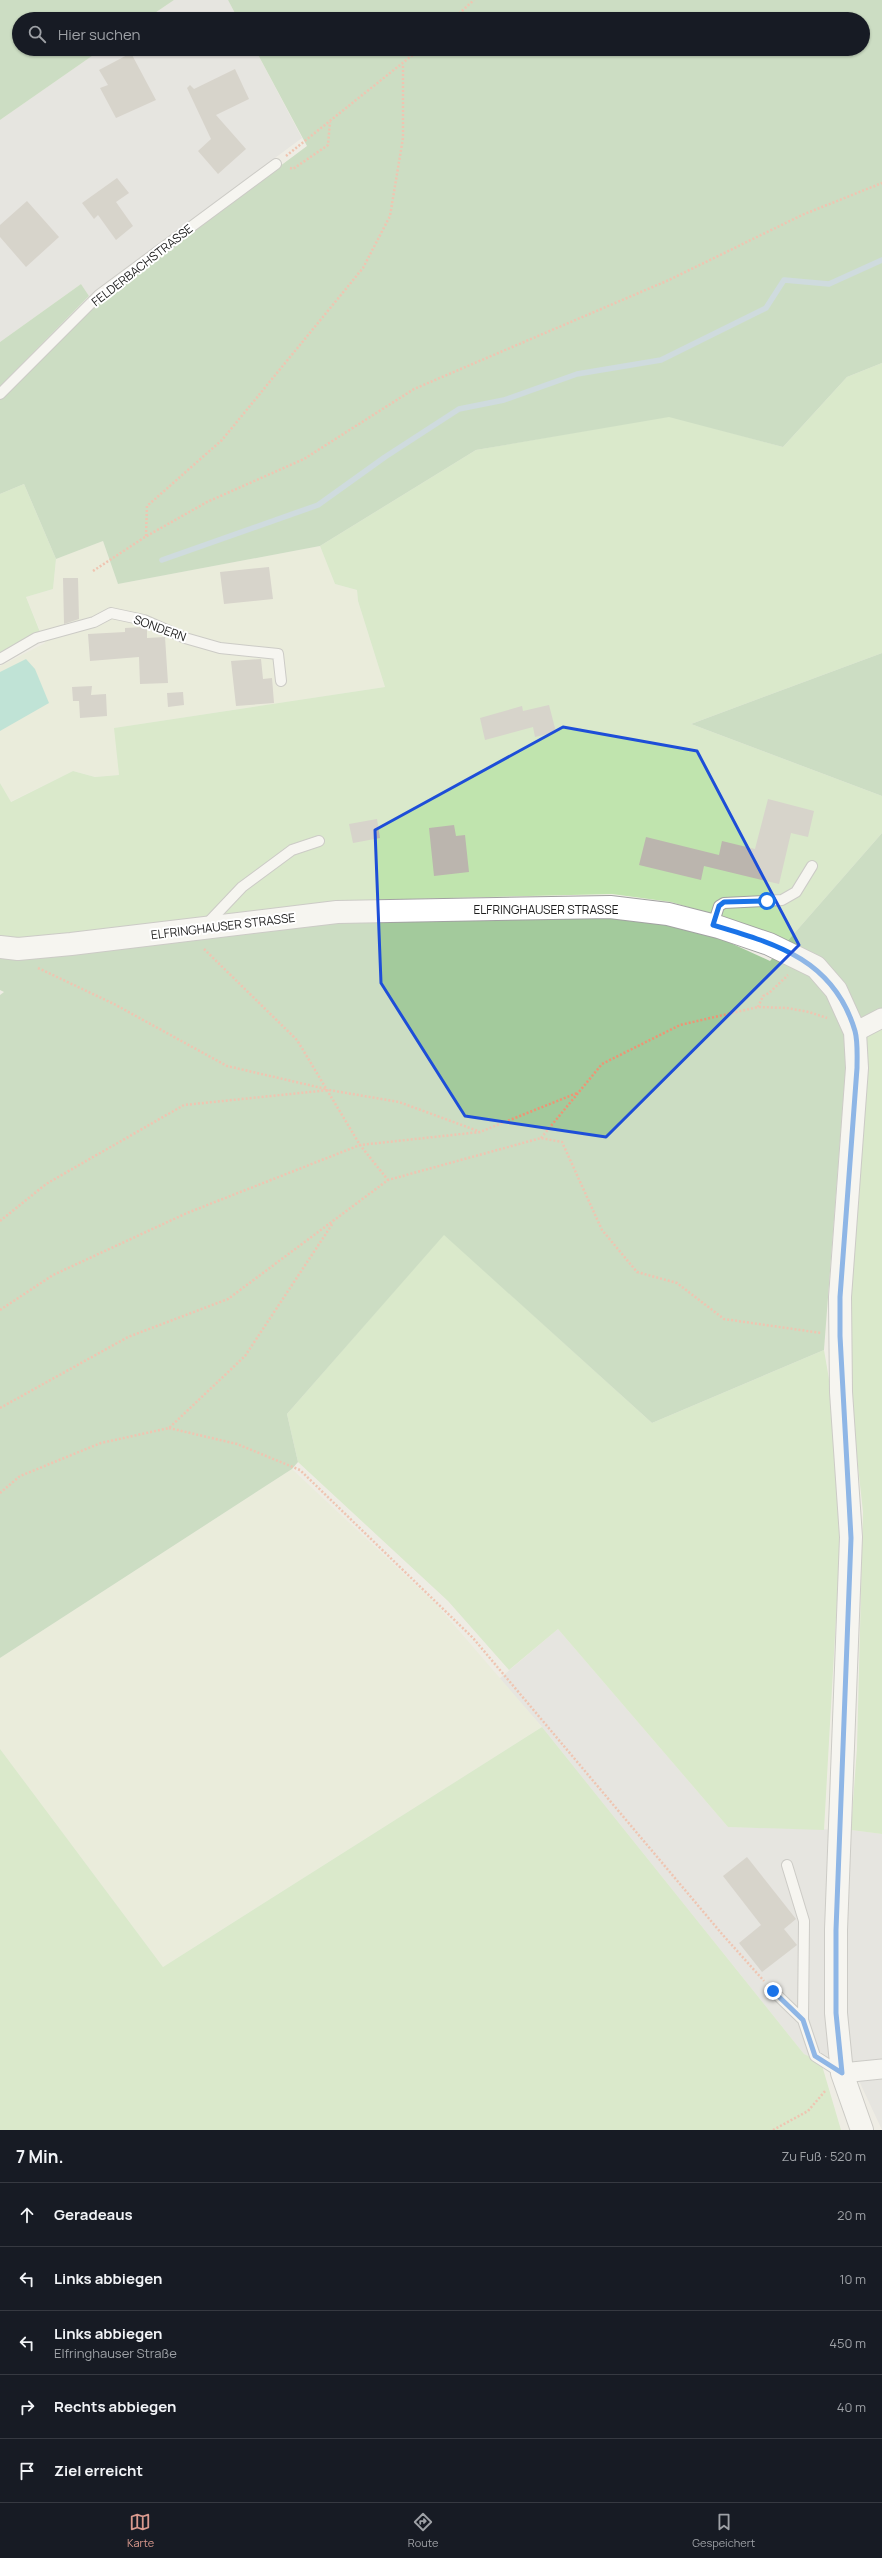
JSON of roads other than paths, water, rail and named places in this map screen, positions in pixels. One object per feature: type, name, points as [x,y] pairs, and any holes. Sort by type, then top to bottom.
[{"type":"street","name":"ELFRINGHAUSER STRASSE","points":[[9,948],[194,929],[337,912],[610,906],[668,914],[713,925],[769,944],[804,960],[826,977],[836,990],[856,1032],[857,1068],[841,1289],[840,1336],[851,1538],[836,1930],[836,2013],[842,2073],[862,2130]]},
{"type":"street","points":[[856,1032],[882,1018]]},
{"type":"street","points":[[842,2073],[882,2069]]},
{"type":"lane","name":"FELDERBACHSTRASSE","points":[[0,394],[99,295],[276,164]]},
{"type":"lane","name":"SONDERN","points":[[0,659],[36,638],[94,622],[111,613],[144,620],[185,638],[220,648],[278,654],[281,680]]},
{"type":"lane","points":[[194,929],[242,887],[292,850],[319,841]]},
{"type":"lane","points":[[713,925],[719,906],[724,902],[782,900],[796,892],[812,866]]},
{"type":"lane","points":[[787,1865],[804,1921],[803,2020],[815,2056],[842,2073]]},
{"type":"lane","points":[[773,1991],[803,2020]]},
{"type":"waterway","points":[[162,560],[318,505],[385,457],[459,409],[504,400],[577,374],[661,360],[766,308],[784,280],[829,284],[882,260]]}]
